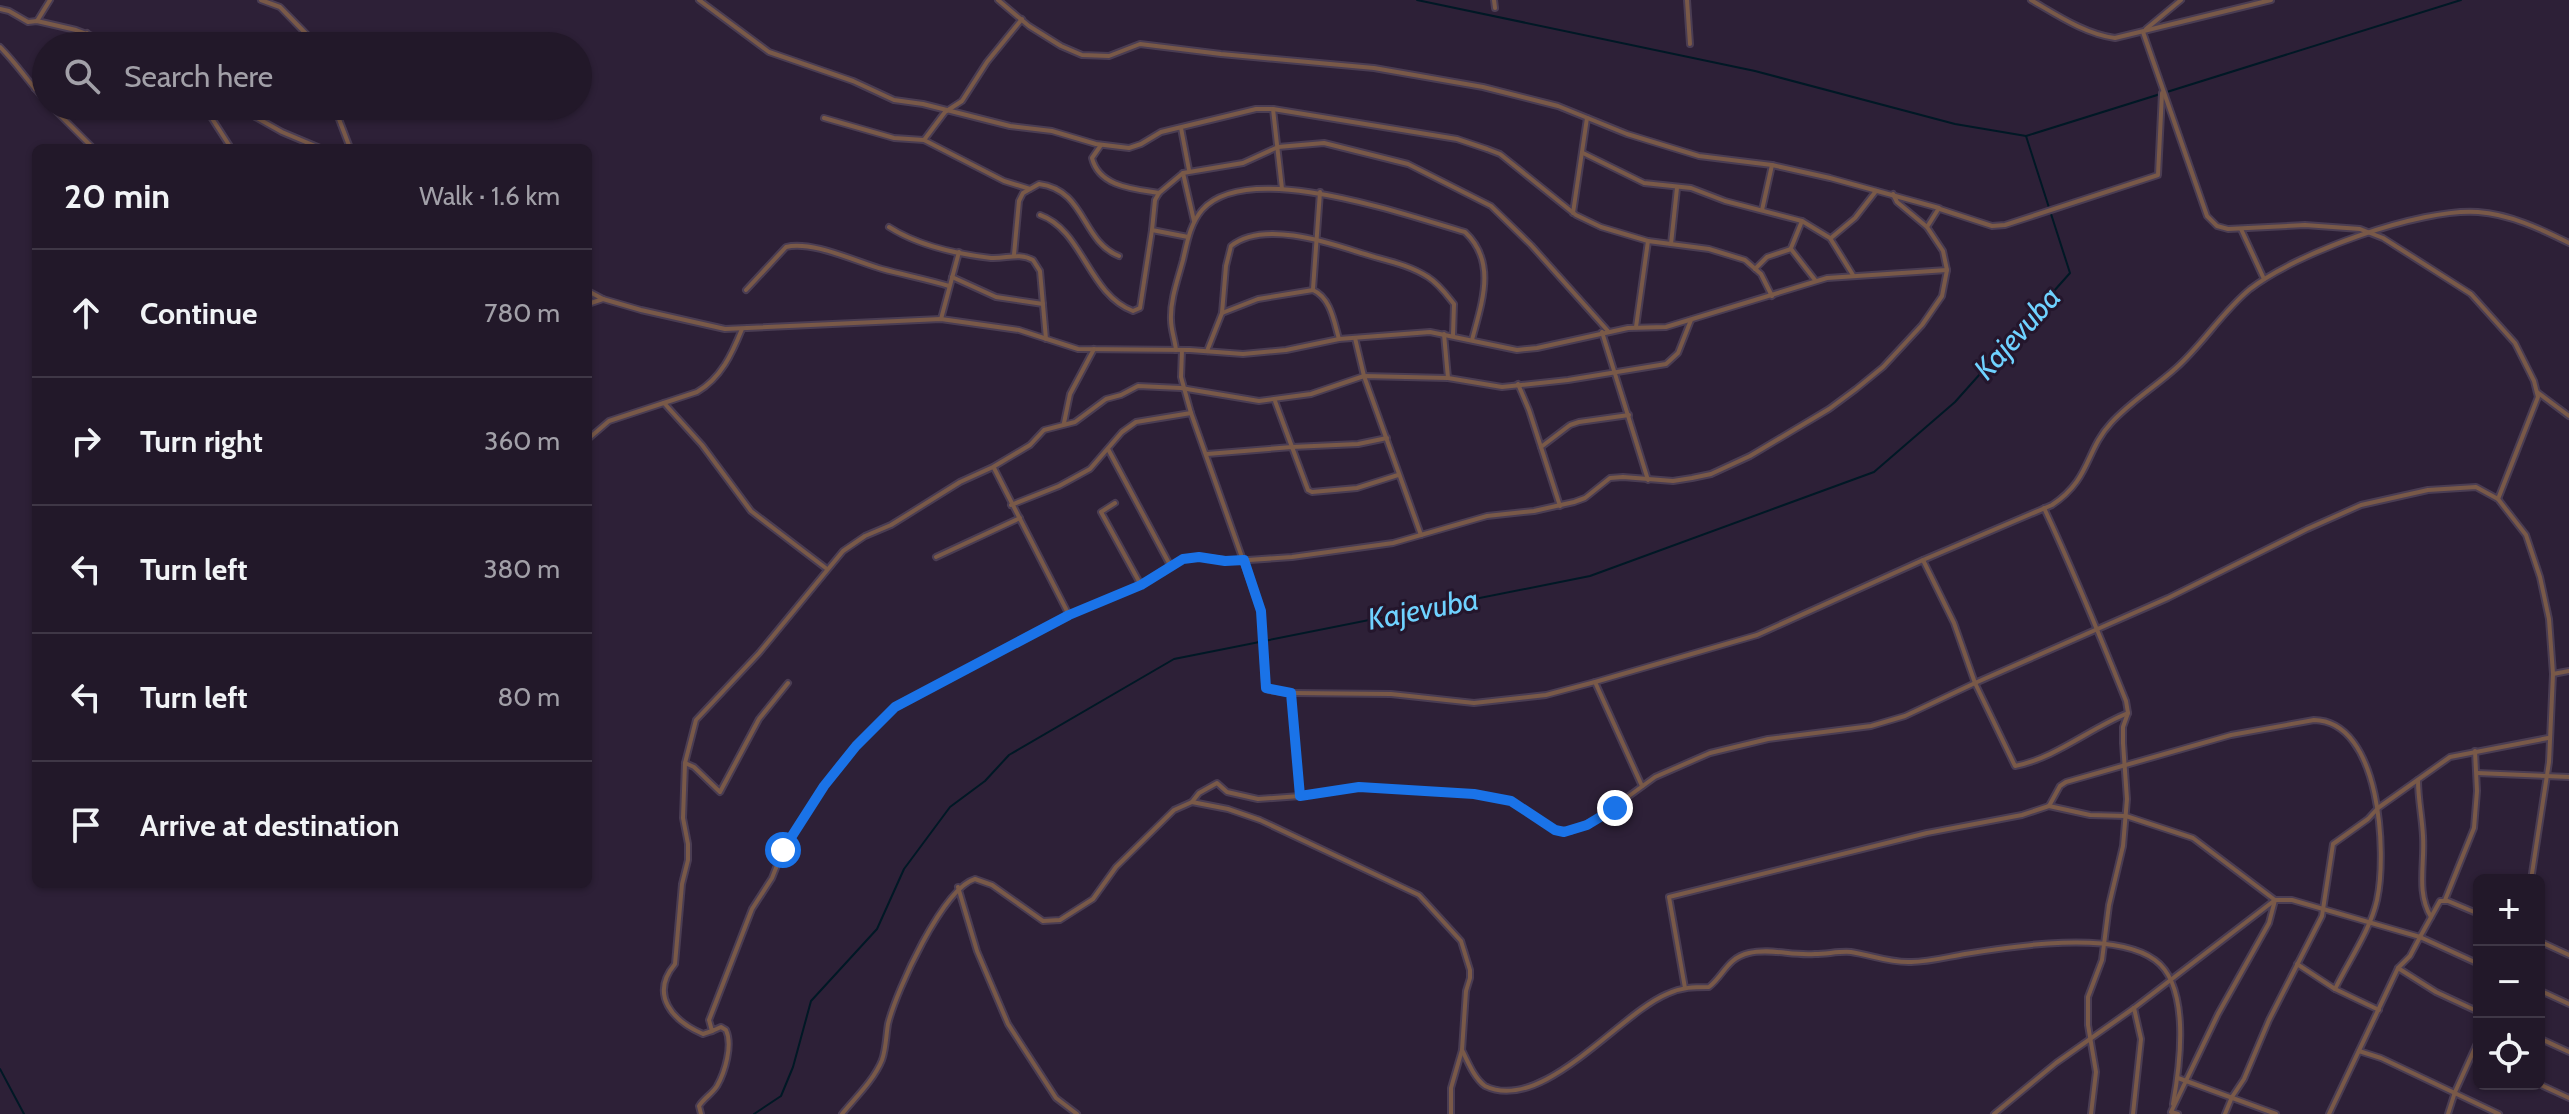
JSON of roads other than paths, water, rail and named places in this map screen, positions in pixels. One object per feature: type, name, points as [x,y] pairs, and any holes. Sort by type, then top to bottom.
[{"type":"street","points":[[37,21],[50,0]]},
{"type":"street","points":[[261,0],[280,7],[304,32]]},
{"type":"street","points":[[699,0],[773,54],[836,74],[894,100],[950,110],[1010,126],[1052,131],[1101,145],[1129,148],[1161,132],[1256,109],[1273,109],[1446,137],[1500,154],[1573,213],[1601,227],[1648,241],[1736,256],[1755,269],[1767,283],[1772,296]]},
{"type":"street","points":[[998,0],[1061,46],[1082,55],[1109,56],[1140,44],[1374,68],[1483,87],[1558,106],[1640,138],[1699,156],[1772,165],[1893,194],[1992,226],[2005,225],[2158,175],[2162,91]]},
{"type":"street","points":[[1494,0],[1495,8]]},
{"type":"street","points":[[1687,0],[1690,44]]},
{"type":"street","points":[[2031,0],[2101,36],[2115,38],[2271,0]]},
{"type":"street","points":[[2143,32],[2181,0]]},
{"type":"street","points":[[0,9],[28,22],[37,21],[83,32]]},
{"type":"street","points":[[924,140],[945,112],[962,101],[987,62],[1022,19]]},
{"type":"street","points":[[2143,32],[2207,216],[2221,228],[2305,225],[2371,232],[2471,294],[2515,343],[2537,392],[2569,416]]},
{"type":"street","points":[[0,47],[18,63],[32,84]]},
{"type":"street","points":[[1273,109],[1282,189]]},
{"type":"street","points":[[824,118],[894,138],[924,140],[1004,181],[1030,189]]},
{"type":"street","points":[[1573,213],[1587,118]]},
{"type":"street","points":[[65,120],[89,144]]},
{"type":"street","points":[[213,120],[228,144]]},
{"type":"street","points":[[261,120],[310,144]]},
{"type":"street","points":[[339,120],[348,144]]},
{"type":"street","points":[[1181,128],[1189,170]]},
{"type":"street","points":[[1040,215],[1050,219],[1064,232],[1107,293],[1133,311],[1140,308],[1155,200],[1183,173],[1243,163],[1278,147],[1324,143],[1408,164],[1466,192],[1500,214],[1605,332],[1648,480]]},
{"type":"street","points":[[1101,145],[1092,158],[1100,175],[1129,189],[1159,193]]},
{"type":"street","points":[[1583,153],[1644,183],[1691,188],[1802,221],[1830,238],[1853,275]]},
{"type":"street","points":[[1762,211],[1772,165]]},
{"type":"street","points":[[1183,173],[1194,221]]},
{"type":"street","points":[[1014,255],[1019,201],[1023,193],[1039,184],[1060,190],[1071,199],[1100,244],[1119,256]]},
{"type":"street","points":[[1671,244],[1677,188]]},
{"type":"street","points":[[1472,340],[1485,273],[1482,253],[1465,232],[1320,192],[1282,189],[1257,189],[1218,197],[1203,208],[1194,221],[1172,304],[1171,320],[1191,413],[1261,611],[1266,688],[1291,693],[1391,694],[1474,703],[1546,695],[1757,635],[2064,497],[2079,481],[2110,424],[2147,389],[2174,370],[2237,300],[2264,279],[2308,257],[2371,232],[2431,217],[2478,212],[2522,222],[2569,243]]},
{"type":"street","points":[[1830,238],[1855,218],[1876,191]]},
{"type":"street","points":[[1313,290],[1320,192]]},
{"type":"street","points":[[712,1031],[709,1020],[752,909],[772,878],[783,850],[824,786],[856,746],[895,707],[1069,615],[1141,585],[1170,565],[1190,557],[1244,560],[1375,547],[1487,516],[1560,506],[1585,498],[1610,478],[1673,481],[1711,474],[1750,456],[1829,409],[1883,367],[1922,325],[1942,296],[1947,270],[1943,251],[1927,227],[1897,202],[1893,194]]},
{"type":"street","points":[[1927,227],[1939,208]]},
{"type":"street","points":[[1791,249],[1802,221]]},
{"type":"street","points":[[889,227],[921,242],[959,252],[991,258],[1029,257],[1037,264],[1046,339]]},
{"type":"street","points":[[2241,229],[2264,279]]},
{"type":"street","points":[[1152,230],[1188,237]]},
{"type":"street","points":[[1206,351],[1222,313],[1231,246],[1248,238],[1283,233],[1406,265],[1437,283],[1454,304],[1453,335]]},
{"type":"street","points":[[1636,327],[1648,241]]},
{"type":"street","points":[[746,290],[786,247],[795,245],[839,254],[878,268],[949,286]]},
{"type":"street","points":[[1755,269],[1767,257],[1791,249]]},
{"type":"street","points":[[1791,249],[1816,281]]},
{"type":"street","points":[[941,319],[959,252]]},
{"type":"street","points":[[592,293],[603,299],[725,329],[941,319],[1019,330],[1069,347],[1094,349],[1227,354],[1267,352],[1339,339],[1412,333],[1453,335],[1526,349],[1636,327],[1658,329],[1816,281],[1853,275],[1947,270]]},
{"type":"street","points":[[952,277],[996,297],[1043,304]]},
{"type":"street","points":[[1222,313],[1258,299],[1313,290],[1320,293],[1328,305],[1339,339]]},
{"type":"street","points":[[592,303],[603,299]]},
{"type":"street","points":[[701,1114],[699,1106],[716,1087],[730,1037],[721,1027],[703,1034],[674,1015],[663,992],[667,974],[675,964],[682,884],[688,860],[683,818],[685,763],[696,720],[759,653],[843,551],[1030,445],[1044,430],[1075,422],[1104,401],[1138,386],[1185,389],[1253,401],[1311,394],[1364,376],[1448,378],[1502,387],[1615,374],[1660,366],[1670,361],[1678,353],[1691,320]]},
{"type":"street","points":[[592,436],[609,421],[708,386],[730,357],[742,329]]},
{"type":"street","points":[[1444,334],[1448,378]]},
{"type":"street","points":[[1355,338],[1364,376],[1421,535]]},
{"type":"street","points":[[1064,423],[1070,394],[1094,349]]},
{"type":"street","points":[[1518,384],[1560,506]]},
{"type":"street","points":[[2498,499],[2534,410],[2537,392]]},
{"type":"street","points":[[1275,400],[1310,491],[1357,488],[1398,475]]},
{"type":"street","points":[[664,403],[702,445],[751,511],[827,569]]},
{"type":"street","points":[[1011,505],[1081,475],[1122,432],[1136,422],[1191,413]]},
{"type":"street","points":[[1541,447],[1570,425],[1629,415]]},
{"type":"street","points":[[1207,454],[1358,444],[1387,438]]},
{"type":"street","points":[[1108,449],[1170,565]]},
{"type":"street","points":[[993,467],[1069,615]]},
{"type":"street","points":[[842,1114],[878,1070],[889,1022],[924,937],[958,887],[975,879],[992,885],[1043,921],[1060,920],[1093,899],[1116,867],[1174,810],[1192,802],[1199,793],[1217,783],[1227,792],[1258,799],[1359,787],[1474,794],[1511,801],[1555,830],[1564,832],[1596,820],[1669,770],[1725,748],[1890,721],[2096,631],[2361,505],[2428,490],[2463,486],[2482,489],[2498,499],[2530,543],[2546,600],[2553,674],[2548,775],[2532,874]]},
{"type":"street","points":[[1115,503],[1101,512],[1141,585]]},
{"type":"street","points":[[2044,508],[2090,609],[2128,713],[2123,727],[2126,816],[2119,866],[2109,905],[2102,960],[2088,997],[2087,1015],[2096,1072],[2091,1114]]},
{"type":"street","points":[[936,557],[1020,518]]},
{"type":"street","points":[[1923,560],[1954,623],[1975,683],[2015,766],[2082,738],[2100,724],[2128,713]]},
{"type":"street","points":[[2553,674],[2569,671]]},
{"type":"street","points":[[1595,682],[1642,786]]},
{"type":"street","points":[[685,763],[694,767],[720,792],[759,719],[788,683]]},
{"type":"street","points":[[1291,693],[1300,796]]},
{"type":"street","points":[[2049,806],[2060,786],[2066,782],[2231,735],[2321,720],[2349,736],[2365,761],[2378,808],[2378,896],[2371,921],[2335,989]]},
{"type":"street","points":[[2225,1114],[2322,916],[2333,844],[2450,757],[2548,738]]},
{"type":"street","points":[[2329,1114],[2398,968],[2410,956],[2438,903],[2445,900],[2474,828],[2475,751]]},
{"type":"street","points":[[2477,773],[2569,777]]},
{"type":"street","points":[[2418,780],[2424,839],[2423,901],[2431,917]]},
{"type":"street","points":[[1192,802],[1228,809],[1260,820],[1419,895],[1461,941],[1470,970],[1462,1050],[1451,1088],[1451,1114]]},
{"type":"street","points":[[1685,988],[1669,897],[1927,833],[2022,815],[2049,806],[2090,815],[2126,816],[2193,838],[2275,900]]},
{"type":"street","points":[[958,887],[977,951],[1008,1024],[1056,1098],[1077,1114]]},
{"type":"street","points":[[2171,1113],[2218,1014],[2269,923],[2275,900]]},
{"type":"street","points":[[1994,1114],[2275,900],[2292,900],[2371,921],[2420,937],[2473,961]]},
{"type":"street","points":[[2445,900],[2473,912]]},
{"type":"street","points":[[1462,1050],[1476,1075],[1490,1089],[1505,1094],[1532,1092],[1566,1074],[1642,1009],[1666,994],[1685,988],[1709,987],[1731,960],[1756,951],[1848,952],[1912,962],[2042,944],[2105,944],[2155,960],[2178,994],[2178,1078],[2171,1113]]},
{"type":"street","points":[[2545,944],[2569,955]]},
{"type":"street","points":[[2297,964],[2335,989],[2379,1010]]},
{"type":"street","points":[[2398,968],[2436,992],[2473,1009]]},
{"type":"street","points":[[2545,993],[2569,1004]]},
{"type":"street","points":[[2133,1114],[2141,1039],[2134,1008]]},
{"type":"street","points":[[2545,1041],[2569,1052]]},
{"type":"street","points":[[2359,1051],[2381,1058],[2499,1114]]},
{"type":"street","points":[[2448,1114],[2455,1092],[2473,1059]]},
{"type":"street","points":[[2178,1078],[2276,1114]]},
{"type":"street","points":[[2545,1087],[2569,1098]]},
{"type":"street","points":[[2171,1113],[2178,1114]]},
{"type":"waterway","points":[[1417,0],[1755,71],[1955,124],[2026,136],[2461,0]]},
{"type":"waterway","name":"Kajevuba","points":[[754,1114],[781,1096],[793,1067],[811,1001],[877,929],[904,869],[950,807],[985,781],[1009,755],[1174,659],[1590,576],[1874,472],[1955,402],[2070,273],[2026,136]]},
{"type":"waterway","name":"Kajevuba","points":[[0,1069],[24,1114]]}]
